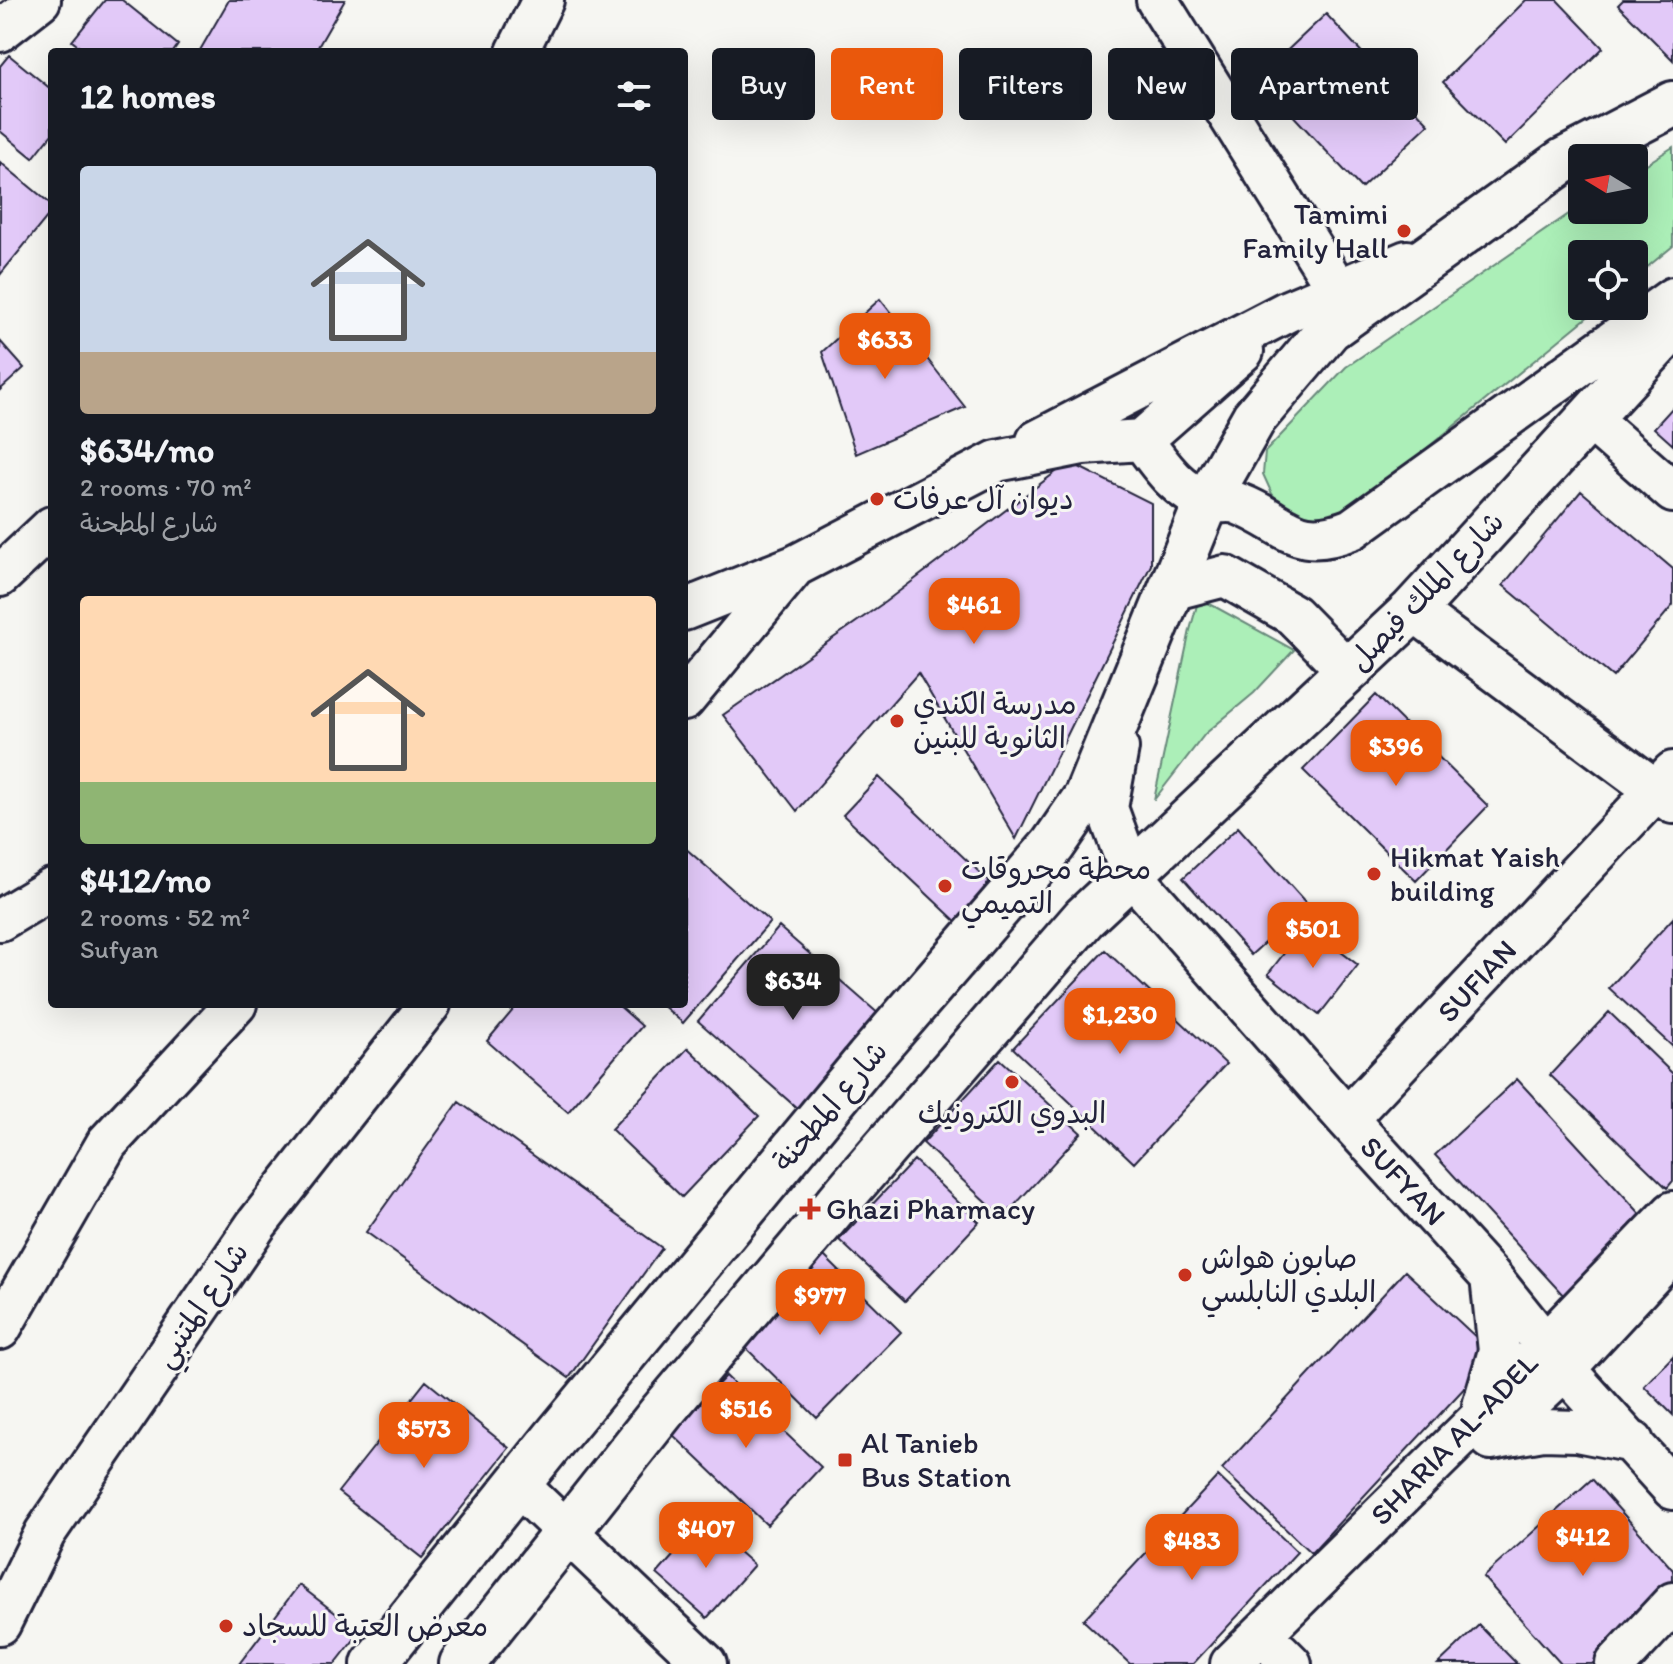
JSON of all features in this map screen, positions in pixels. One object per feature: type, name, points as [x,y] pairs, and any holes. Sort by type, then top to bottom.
[{"type":"main road","points":[[1207,501],[1254,418],[1329,329],[1563,161],[1673,104]]},
{"type":"main road","name":"شارع الملك فيصل","points":[[1131,874],[1413,610],[1673,327]]},
{"type":"main road","name":"شارع المطحنة","points":[[374,1664],[517,1484],[868,1059],[1053,845],[1086,797],[1207,501]]},
{"type":"main road","points":[[462,1664],[661,1413],[852,1186],[1084,918],[1131,874]]},
{"type":"street","points":[[0,31],[40,0]]},
{"type":"street","points":[[519,48],[543,0]]},
{"type":"street","points":[[1157,0],[1338,290]]},
{"type":"street","points":[[688,608],[795,566],[1288,311],[1449,243]]},
{"type":"street","points":[[1142,440],[1172,479],[1207,501],[1237,503],[1291,534],[1311,539],[1331,537],[1352,529],[1673,298]]},
{"type":"street","points":[[688,695],[795,566],[997,461],[1083,444],[1142,440],[1288,311]]},
{"type":"street","points":[[1590,419],[1673,492]]},
{"type":"street","points":[[0,576],[48,531]]},
{"type":"street","points":[[1171,590],[1225,576],[1293,615],[1348,671]]},
{"type":"street","points":[[1413,610],[1667,788]]},
{"type":"street","points":[[1127,697],[1107,808],[1131,874]]},
{"type":"street","name":"SUFIAN","points":[[1347,1119],[1667,788]]},
{"type":"street","name":"SUFYAN","points":[[1131,874],[1491,1277],[1555,1357],[1673,1489]]},
{"type":"street","points":[[0,920],[48,891]]},
{"type":"street","points":[[0,1329],[107,1143],[232,1008]]},
{"type":"street","name":"شارع المتنبي","points":[[0,1624],[45,1533],[256,1225],[427,1008]]},
{"type":"street","name":"SHARIA AL-ADEL","points":[[1555,1357],[1673,1212]]},
{"type":"street","name":"SHARIA AL-ADEL","points":[[1279,1660],[1485,1429],[1555,1357],[1673,1252]]},
{"type":"street","points":[[1491,1277],[1499,1351],[1485,1429],[1577,1431],[1633,1442]]},
{"type":"street","name":"SHARIA AL-ADEL","points":[[1231,1664],[1485,1429]]},
{"type":"street","points":[[517,1484],[706,1664]]},
{"type":"street","points":[[1616,1664],[1673,1603]]},
{"type":"green space","points":[[1673,147],[1673,246],[1648,267],[1648,240],[1568,240],[1568,320],[1584,320],[1421,453],[1331,518],[1296,519],[1272,494],[1263,474],[1265,452],[1346,367],[1568,215],[1568,224],[1648,224],[1648,163]]},
{"type":"green space","points":[[1199,598],[1294,650],[1254,693],[1205,734],[1154,800],[1190,630]]},
{"type":"building","points":[[105,0],[122,0],[178,45],[176,48],[81,48],[72,41]]},
{"type":"building","points":[[229,0],[345,0],[317,48],[201,48]]},
{"type":"building","points":[[1526,0],[1557,0],[1603,48],[1505,145],[1443,82]]},
{"type":"building","points":[[1623,0],[1673,0],[1673,60],[1618,5]]},
{"type":"building","points":[[1326,14],[1358,48],[1290,48]]},
{"type":"building","points":[[9,55],[48,87],[48,139],[33,158],[0,131],[0,66]]},
{"type":"building","points":[[1418,112],[1429,124],[1361,188],[1297,120],[1418,120]]},
{"type":"building","points":[[0,162],[48,202],[48,216],[0,275]]},
{"type":"building","points":[[880,299],[965,407],[856,454],[822,352]]},
{"type":"building","points":[[0,341],[24,368],[0,390]]},
{"type":"building","points":[[1673,407],[1673,445],[1654,428]]},
{"type":"building","points":[[1069,462],[1151,503],[1151,565],[1016,839],[918,673],[797,811],[723,715],[885,602]]},
{"type":"building","points":[[1581,491],[1673,569],[1673,605],[1613,677],[1503,585]]},
{"type":"building","points":[[1376,695],[1488,806],[1416,881],[1303,770]]},
{"type":"building","points":[[879,777],[995,887],[960,925],[843,815]]},
{"type":"building","points":[[1238,827],[1307,904],[1251,955],[1183,878]]},
{"type":"building","points":[[688,850],[770,922],[683,1023],[666,1008],[688,1008]]},
{"type":"building","points":[[1673,918],[1673,1047],[1609,988]]},
{"type":"building","points":[[1306,925],[1358,965],[1319,1015],[1268,974]]},
{"type":"building","points":[[779,927],[888,1022],[806,1116],[698,1021]]},
{"type":"building","points":[[1105,950],[1226,1064],[1134,1163],[1013,1048]]},
{"type":"building","points":[[515,1008],[622,1008],[642,1026],[568,1112],[487,1041]]},
{"type":"building","points":[[1609,1012],[1673,1074],[1673,1181],[1667,1188],[1550,1075]]},
{"type":"building","points":[[688,1048],[759,1116],[682,1197],[611,1129]]},
{"type":"building","points":[[1000,1059],[1081,1133],[1003,1218],[923,1143]]},
{"type":"building","points":[[1517,1079],[1646,1220],[1564,1296],[1435,1155]]},
{"type":"building","points":[[459,1102],[662,1248],[569,1378],[366,1232]]},
{"type":"building","points":[[914,1160],[979,1222],[905,1301],[839,1240]]},
{"type":"building","points":[[824,1256],[901,1332],[817,1418],[740,1342]]},
{"type":"building","points":[[1405,1271],[1495,1355],[1311,1553],[1222,1469]]},
{"type":"building","points":[[1673,1356],[1673,1415],[1644,1386]]},
{"type":"building","points":[[726,1376],[821,1467],[767,1525],[671,1433]]},
{"type":"building","points":[[426,1381],[509,1448],[422,1558],[338,1492]]},
{"type":"building","points":[[1218,1476],[1297,1552],[1193,1664],[1130,1664],[1083,1620]]},
{"type":"building","points":[[1592,1479],[1673,1570],[1673,1591],[1592,1664],[1561,1664],[1483,1577]]},
{"type":"building","points":[[704,1521],[754,1565],[707,1618],[657,1574]]},
{"type":"building","points":[[299,1585],[360,1632],[335,1664],[239,1664]]},
{"type":"building","points":[[1479,1625],[1517,1664],[1438,1664]]},
{"type":"place","name":"Tamimi Family Hall","points":[[1404,231]]},
{"type":"place","name":"ديوان آل عرفات","points":[[877,499]]},
{"type":"place","name":"مدرسة الكندي الثانوية للبنين","points":[[897,721]]},
{"type":"place","name":"Hikmat Yaish building","points":[[1374,874]]},
{"type":"place","name":"محطة محروقات التميمي","points":[[945,886]]},
{"type":"place","name":"البدوي الكترونيك","points":[[1012,1082]]},
{"type":"place","name":"Ghazi Pharmacy","points":[[810,1209]]},
{"type":"place","name":"صابون هواش البلدي النابلسي","points":[[1185,1275]]},
{"type":"place","name":"Al Tanieb Bus Station","points":[[845,1460]]},
{"type":"place","name":"معرض العتبة للسجاد","points":[[226,1626]]}]
